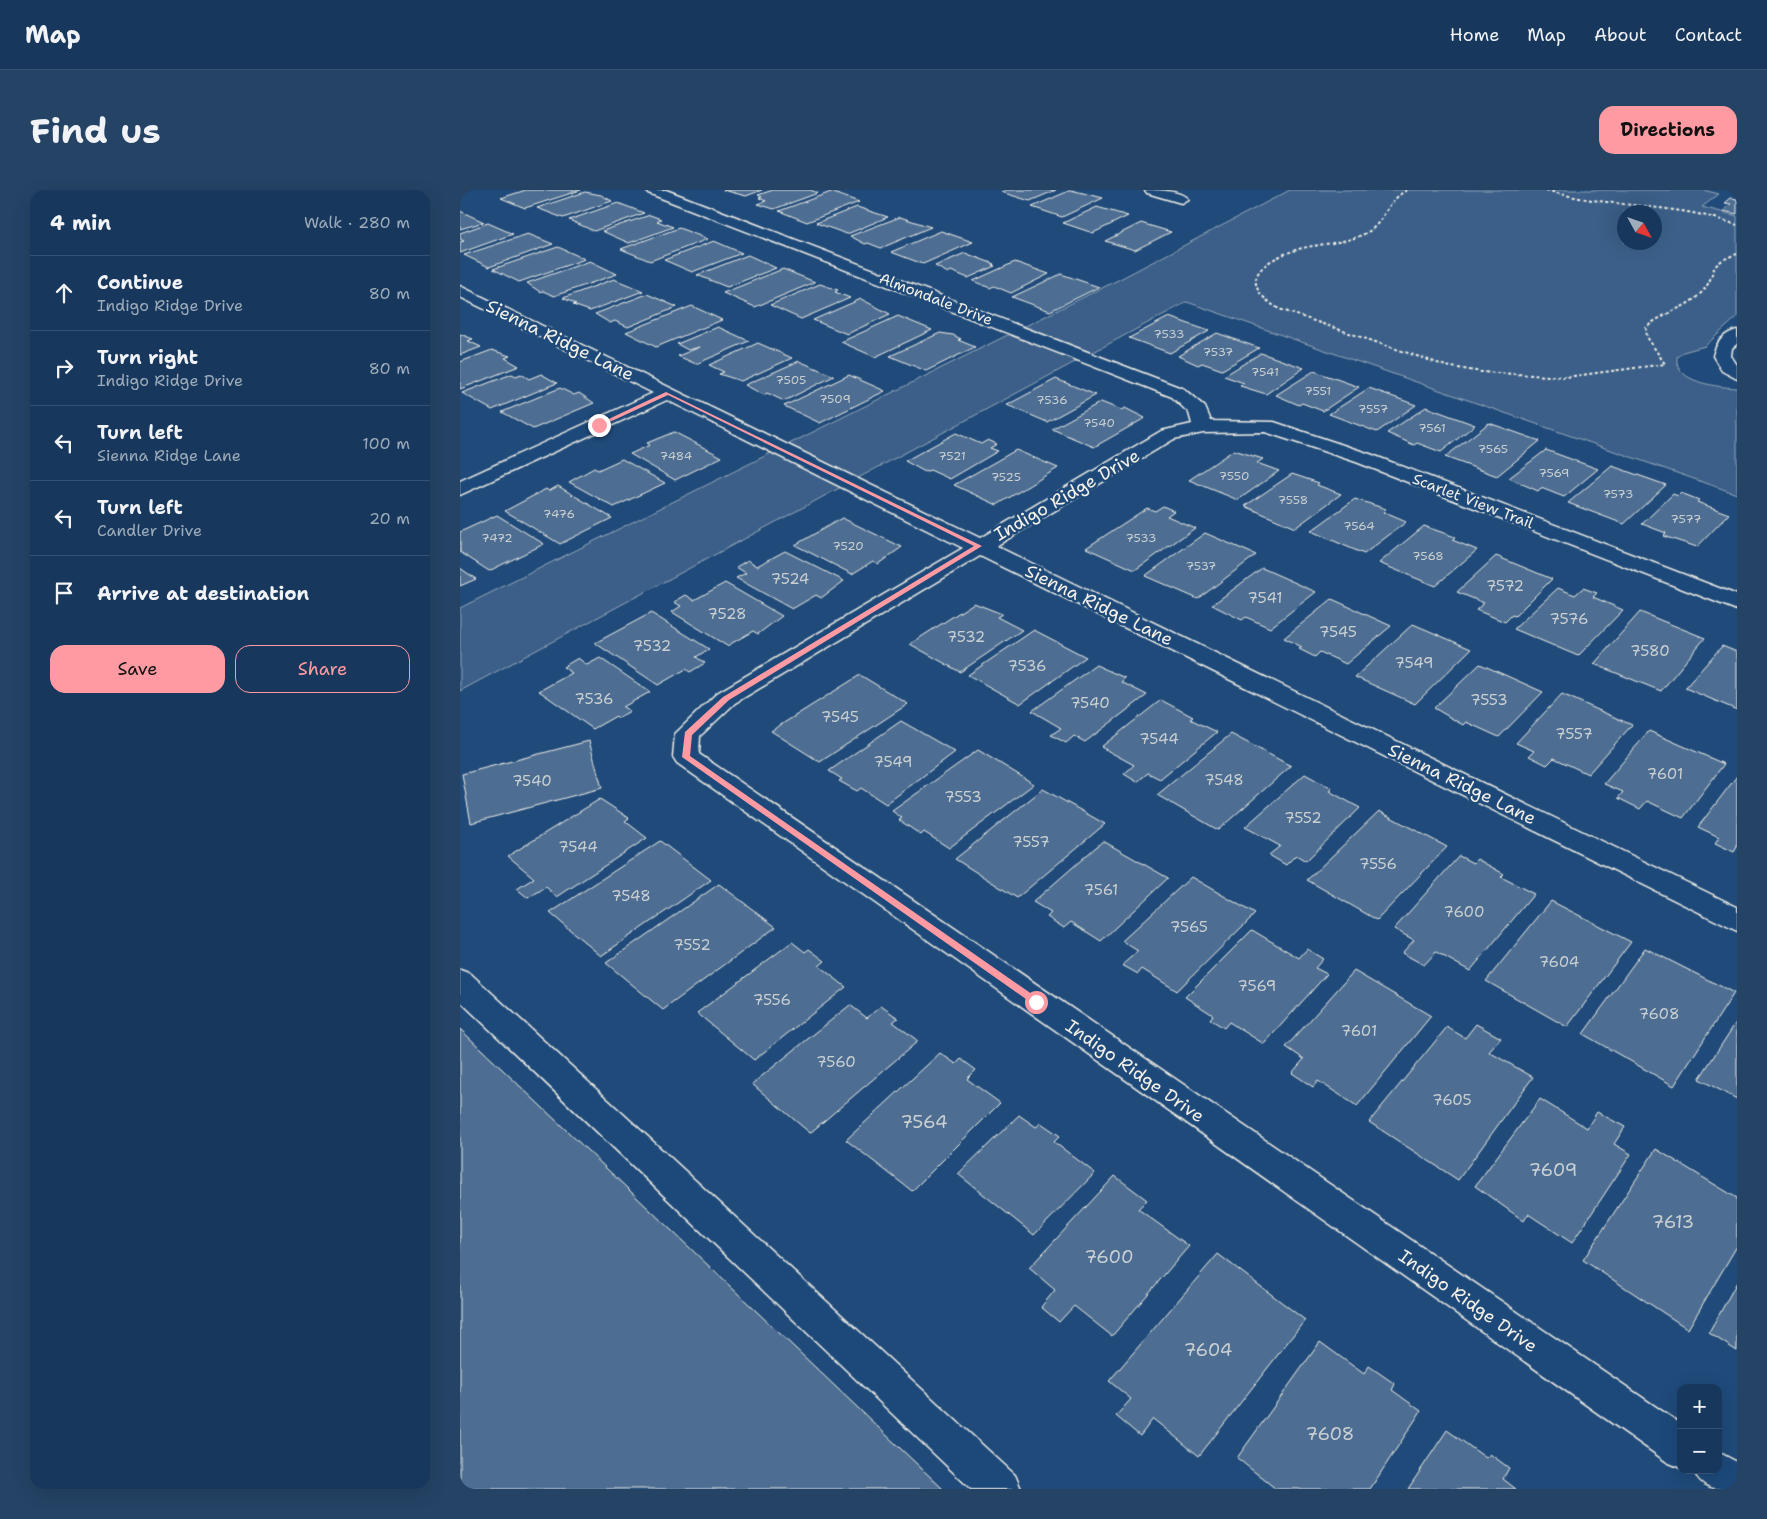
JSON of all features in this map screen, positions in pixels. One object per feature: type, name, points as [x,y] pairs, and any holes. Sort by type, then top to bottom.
[{"type":"street","name":"Almondale Drive","points":[[653,190],[1178,393],[1198,411],[1203,427]]},
{"type":"street","points":[[1152,190],[1181,199]]},
{"type":"street","name":"Sienna Ridge Lane","points":[[460,291],[1737,920]]},
{"type":"street","points":[[1737,335],[1724,346],[1722,356],[1728,367],[1737,374]]},
{"type":"street","points":[[460,489],[668,393]]},
{"type":"street","name":"Scarlet View Trail","points":[[1203,427],[1267,426],[1363,458],[1734,597]]},
{"type":"street","name":"Indigo Ridge Drive","points":[[1203,427],[1168,435],[726,698],[688,734],[686,757],[1677,1445]]},
{"type":"street","points":[[460,982],[1000,1489]]},
{"type":"street","points":[[1719,1474],[1737,1487]]},
{"type":"path","points":[[1407,190],[1387,203],[1378,225],[1366,233],[1346,240],[1298,249],[1286,254],[1256,274],[1254,278],[1255,286],[1270,304],[1279,309],[1446,366],[1513,376],[1566,377],[1665,364],[1647,337],[1646,328],[1654,319],[1697,297],[1704,289],[1710,270],[1720,261],[1737,254]]},
{"type":"path","points":[[1546,190],[1594,202],[1681,209],[1708,215],[1737,225]]},
{"type":"shaded area","points":[[1290,190],[1703,190],[1719,194],[1702,207],[1737,216],[1737,317],[1705,346],[1683,352],[1677,357],[1678,366],[1690,378],[1709,385],[1737,388],[1737,494],[1187,302],[460,691],[460,608],[1120,279]]},
{"type":"building","points":[[526,190],[581,190],[525,208],[501,198]]},
{"type":"building","points":[[723,190],[762,190],[746,196]]},
{"type":"building","points":[[773,190],[810,190],[818,193],[774,209],[758,204],[766,201],[759,198],[762,197],[758,195]]},
{"type":"building","points":[[1006,190],[1056,190],[1030,201],[1001,192]]},
{"type":"building","points":[[1071,190],[1103,198],[1062,217],[1032,207]]},
{"type":"building","points":[[585,192],[601,195],[612,201],[563,218],[537,208]]},
{"type":"building","points":[[831,192],[859,202],[807,222],[779,211]]},
{"type":"building","points":[[1731,198],[1737,199],[1737,214],[1723,211],[1731,204],[1725,203]]},
{"type":"building","points":[[618,203],[644,213],[594,231],[569,220]]},
{"type":"building","points":[[857,207],[888,217],[847,234],[816,223]]},
{"type":"building","points":[[1097,207],[1128,216],[1093,233],[1063,223]]},
{"type":"building","points":[[460,211],[484,222],[460,229]]},
{"type":"building","points":[[650,215],[661,219],[657,221],[673,227],[629,243],[602,231]]},
{"type":"building","points":[[900,217],[931,227],[881,248],[868,243],[865,244],[850,236]]},
{"type":"building","points":[[488,223],[513,234],[460,253],[460,242],[464,241],[460,239],[460,233]]},
{"type":"building","points":[[1141,223],[1171,232],[1135,250],[1105,241]]},
{"type":"building","points":[[679,228],[708,239],[650,261],[621,249]]},
{"type":"building","points":[[941,231],[973,242],[923,264],[891,252]]},
{"type":"building","points":[[528,234],[553,244],[489,267],[464,255]]},
{"type":"building","points":[[714,241],[742,253],[692,272],[664,260]]},
{"type":"building","points":[[558,247],[585,259],[519,282],[493,269]]},
{"type":"building","points":[[965,253],[995,266],[968,278],[951,271],[948,273],[935,266]]},
{"type":"building","points":[[748,255],[776,268],[727,287],[697,275]]},
{"type":"building","points":[[590,261],[617,274],[554,296],[543,291],[540,292],[527,283]]},
{"type":"building","points":[[1015,262],[1049,274],[1011,293],[994,286],[990,288],[973,281]]},
{"type":"building","points":[[783,269],[815,282],[755,307],[723,293]]},
{"type":"building","points":[[1061,274],[1099,287],[1050,311],[1012,297]]},
{"type":"building","points":[[614,279],[643,291],[590,311],[573,305],[576,304],[563,298]]},
{"type":"building","points":[[820,284],[838,290],[835,292],[850,298],[801,319],[770,305]]},
{"type":"building","points":[[647,294],[677,307],[628,327],[615,321],[610,323],[595,314]]},
{"type":"building","points":[[861,299],[890,314],[847,334],[813,320]]},
{"type":"building","points":[[692,306],[722,320],[656,347],[626,332]]},
{"type":"building","points":[[898,316],[932,330],[875,357],[841,342]]},
{"type":"building","points":[[1169,317],[1209,331],[1170,353],[1129,338]]},
{"type":"building","points":[[718,327],[749,341],[696,364],[678,356],[700,347],[688,350],[677,344]]},
{"type":"building","points":[[940,333],[953,335],[961,339],[958,340],[975,347],[926,371],[890,356]]},
{"type":"building","points":[[1217,333],[1259,348],[1222,370],[1202,363],[1198,365],[1178,356]]},
{"type":"building","points":[[460,334],[473,339],[468,341],[481,347],[460,355]]},
{"type":"building","points":[[758,343],[792,358],[741,381],[719,374],[724,372],[709,365]]},
{"type":"building","points":[[492,350],[510,356],[505,358],[519,366],[460,389],[460,362]]},
{"type":"building","points":[[1261,353],[1304,368],[1266,394],[1240,386],[1244,383],[1224,376]]},
{"type":"building","points":[[799,361],[834,376],[784,401],[767,393],[764,395],[745,385]]},
{"type":"building","points":[[1314,371],[1359,387],[1323,411],[1302,403],[1299,405],[1276,395]]},
{"type":"building","points":[[512,374],[516,376],[521,374],[529,379],[541,374],[557,383],[492,410],[462,393]]},
{"type":"building","points":[[849,375],[885,391],[820,423],[784,406]]},
{"type":"building","points":[[1056,379],[1096,395],[1047,422],[1007,405]]},
{"type":"building","points":[[560,388],[574,395],[579,393],[594,403],[533,429],[502,412]]},
{"type":"building","points":[[1369,388],[1416,405],[1377,432],[1329,414]]},
{"type":"building","points":[[1101,402],[1121,410],[1125,408],[1145,418],[1094,447],[1052,429]]},
{"type":"building","points":[[1426,407],[1475,425],[1441,452],[1417,443],[1414,445],[1387,433]]},
{"type":"building","points":[[1489,423],[1540,441],[1497,476],[1445,457]]},
{"type":"building","points":[[674,432],[722,457],[675,480],[630,454],[650,445],[647,443]]},
{"type":"building","points":[[956,433],[981,444],[988,440],[997,444],[990,448],[998,451],[950,479],[930,470],[925,472],[905,461]]},
{"type":"building","points":[[1016,450],[1058,468],[997,505],[954,485]]},
{"type":"building","points":[[1234,450],[1263,459],[1257,463],[1279,471],[1238,500],[1189,480]]},
{"type":"building","points":[[1546,450],[1598,469],[1564,497],[1541,488],[1538,491],[1509,478]]},
{"type":"building","points":[[622,459],[665,483],[614,507],[569,482],[594,468],[598,470]]},
{"type":"building","points":[[1612,466],[1666,485],[1624,524],[1568,503]]},
{"type":"building","points":[[1292,474],[1319,483],[1317,485],[1341,494],[1295,528],[1245,506]]},
{"type":"building","points":[[558,486],[612,518],[560,544],[505,511],[546,489],[549,491]]},
{"type":"building","points":[[1681,493],[1699,500],[1697,502],[1729,514],[1697,547],[1663,536],[1666,533],[1642,524],[1673,494],[1678,496]]},
{"type":"building","points":[[1355,499],[1386,509],[1383,512],[1406,522],[1364,554],[1311,531]]},
{"type":"building","points":[[1163,506],[1174,511],[1167,516],[1195,528],[1135,570],[1086,548],[1147,508],[1155,511]]},
{"type":"building","points":[[497,515],[544,544],[489,571],[460,552],[460,532]]},
{"type":"building","points":[[842,518],[902,547],[878,564],[873,561],[852,574],[795,545]]},
{"type":"building","points":[[1424,526],[1455,537],[1452,540],[1477,550],[1435,586],[1379,563]]},
{"type":"building","points":[[1205,533],[1256,555],[1198,599],[1145,576]]},
{"type":"building","points":[[785,551],[844,581],[821,598],[816,595],[792,609],[736,578],[746,573],[736,567],[748,560],[757,566]]},
{"type":"building","points":[[1496,556],[1552,579],[1515,616],[1512,615],[1505,622],[1476,610],[1484,603],[1457,592]]},
{"type":"building","points":[[460,568],[476,579],[460,586]]},
{"type":"building","points":[[1262,568],[1316,592],[1270,628],[1246,617],[1242,620],[1212,605]]},
{"type":"building","points":[[725,583],[782,616],[758,634],[753,631],[727,646],[672,612],[681,606],[674,602],[686,595],[694,600]]},
{"type":"building","points":[[1558,588],[1575,595],[1583,588],[1597,593],[1593,597],[1623,610],[1578,656],[1514,629]]},
{"type":"building","points":[[1332,599],[1391,626],[1346,664],[1320,652],[1315,657],[1299,649],[1302,647],[1284,638]]},
{"type":"building","points":[[974,603],[1002,614],[997,617],[1022,630],[960,672],[910,644]]},
{"type":"building","points":[[1640,612],[1705,638],[1661,691],[1594,664]]},
{"type":"building","points":[[651,613],[709,649],[696,657],[705,663],[690,672],[686,669],[658,685],[595,643]]},
{"type":"building","points":[[1413,624],[1471,649],[1415,704],[1355,677]]},
{"type":"building","points":[[1034,630],[1086,657],[1020,704],[968,675]]},
{"type":"building","points":[[1722,646],[1737,652],[1737,710],[1685,688]]},
{"type":"building","points":[[578,658],[587,665],[600,658],[650,692],[623,707],[630,711],[618,718],[616,716],[593,729],[539,691],[572,673],[563,667]]},
{"type":"building","points":[[1480,664],[1543,692],[1499,737],[1466,722],[1463,725],[1434,708]]},
{"type":"building","points":[[1096,665],[1125,678],[1121,682],[1147,695],[1085,742],[1074,736],[1066,743],[1051,735],[1061,728],[1032,711]]},
{"type":"building","points":[[860,675],[908,704],[820,762],[771,731]]},
{"type":"building","points":[[1562,694],[1632,725],[1588,774],[1554,758],[1547,765],[1529,756],[1534,751],[1516,743]]},
{"type":"building","points":[[1161,700],[1193,717],[1190,719],[1217,732],[1160,779],[1148,773],[1137,782],[1124,774],[1134,765],[1101,747]]},
{"type":"building","points":[[901,721],[955,752],[886,804],[861,788],[857,791],[839,781],[842,779],[829,771]]},
{"type":"building","points":[[1649,731],[1724,764],[1683,818],[1647,801],[1640,809],[1618,798],[1623,792],[1604,784]]},
{"type":"building","points":[[1231,734],[1291,766],[1218,830],[1157,795]]},
{"type":"building","points":[[589,741],[602,788],[471,823],[462,774]]},
{"type":"building","points":[[978,750],[1034,784],[949,848],[924,832],[921,835],[899,820],[902,818],[892,811]]},
{"type":"building","points":[[1305,774],[1332,789],[1329,791],[1360,808],[1306,861],[1296,855],[1286,865],[1269,855],[1280,846],[1245,827]]},
{"type":"building","points":[[1737,776],[1737,847],[1734,852],[1715,843],[1719,837],[1698,827]]},
{"type":"building","points":[[1043,789],[1105,824],[1017,898],[955,859]]},
{"type":"building","points":[[600,799],[629,818],[625,821],[647,838],[557,897],[546,887],[528,898],[517,889],[534,878],[508,856]]},
{"type":"building","points":[[1379,811],[1447,847],[1377,920],[1307,880]]},
{"type":"building","points":[[660,841],[711,880],[601,956],[550,913]]},
{"type":"building","points":[[1103,841],[1168,878],[1101,941],[1071,922],[1064,928],[1047,917],[1051,913],[1033,902]]},
{"type":"building","points":[[1459,856],[1473,863],[1477,859],[1504,874],[1501,877],[1534,894],[1470,971],[1436,952],[1424,965],[1402,953],[1414,940],[1394,929]]},
{"type":"building","points":[[1191,877],[1255,914],[1177,991],[1142,969],[1138,974],[1122,965],[1138,951],[1122,941]]},
{"type":"building","points":[[719,884],[776,927],[663,1010],[606,963]]},
{"type":"building","points":[[1551,901],[1631,942],[1567,1027],[1486,981]]},
{"type":"building","points":[[1252,930],[1299,958],[1307,949],[1323,959],[1315,968],[1327,974],[1264,1044],[1229,1022],[1224,1028],[1210,1019],[1213,1015],[1185,997]]},
{"type":"building","points":[[792,942],[805,952],[809,949],[825,961],[819,966],[846,987],[754,1060],[697,1013]]},
{"type":"building","points":[[1645,948],[1734,993],[1674,1086],[1583,1034]]},
{"type":"building","points":[[1354,971],[1431,1016],[1357,1106],[1318,1081],[1313,1087],[1292,1073],[1304,1059],[1286,1047]]},
{"type":"building","points":[[850,1005],[867,1018],[881,1006],[898,1018],[893,1022],[918,1041],[810,1133],[752,1084]]},
{"type":"building","points":[[1737,1021],[1737,1099],[1699,1079]]},
{"type":"building","points":[[1476,1024],[1501,1038],[1489,1052],[1533,1077],[1458,1180],[1369,1122],[1447,1027],[1465,1038]]},
{"type":"building","points":[[460,1029],[943,1489],[460,1489]]},
{"type":"building","points":[[940,1053],[956,1064],[961,1059],[976,1070],[967,1079],[1000,1103],[912,1191],[846,1140]]},
{"type":"building","points":[[1540,1099],[1587,1128],[1597,1112],[1625,1127],[1614,1144],[1631,1154],[1572,1243],[1528,1214],[1524,1221],[1475,1186]]},
{"type":"building","points":[[1019,1115],[1036,1127],[1041,1123],[1060,1136],[1054,1142],[1095,1173],[1034,1235],[958,1174]]},
{"type":"building","points":[[1656,1149],[1737,1198],[1737,1246],[1688,1329],[1583,1260]]},
{"type":"building","points":[[1115,1176],[1147,1200],[1138,1209],[1189,1246],[1112,1336],[1074,1306],[1059,1322],[1041,1307],[1055,1290],[1029,1268]]},
{"type":"building","points":[[1218,1254],[1305,1320],[1199,1456],[1153,1419],[1140,1436],[1116,1416],[1131,1399],[1109,1381]]},
{"type":"building","points":[[1737,1282],[1737,1351],[1709,1333]]},
{"type":"building","points":[[1320,1342],[1364,1374],[1369,1366],[1395,1384],[1392,1390],[1421,1411],[1370,1489],[1276,1489],[1237,1458]]},
{"type":"building","points":[[1447,1430],[1486,1458],[1490,1454],[1509,1468],[1503,1479],[1516,1489],[1408,1489]]},
{"type":"route","points":[[599,425],[668,393],[979,546],[726,698],[688,734],[686,757],[1036,1002]]}]
